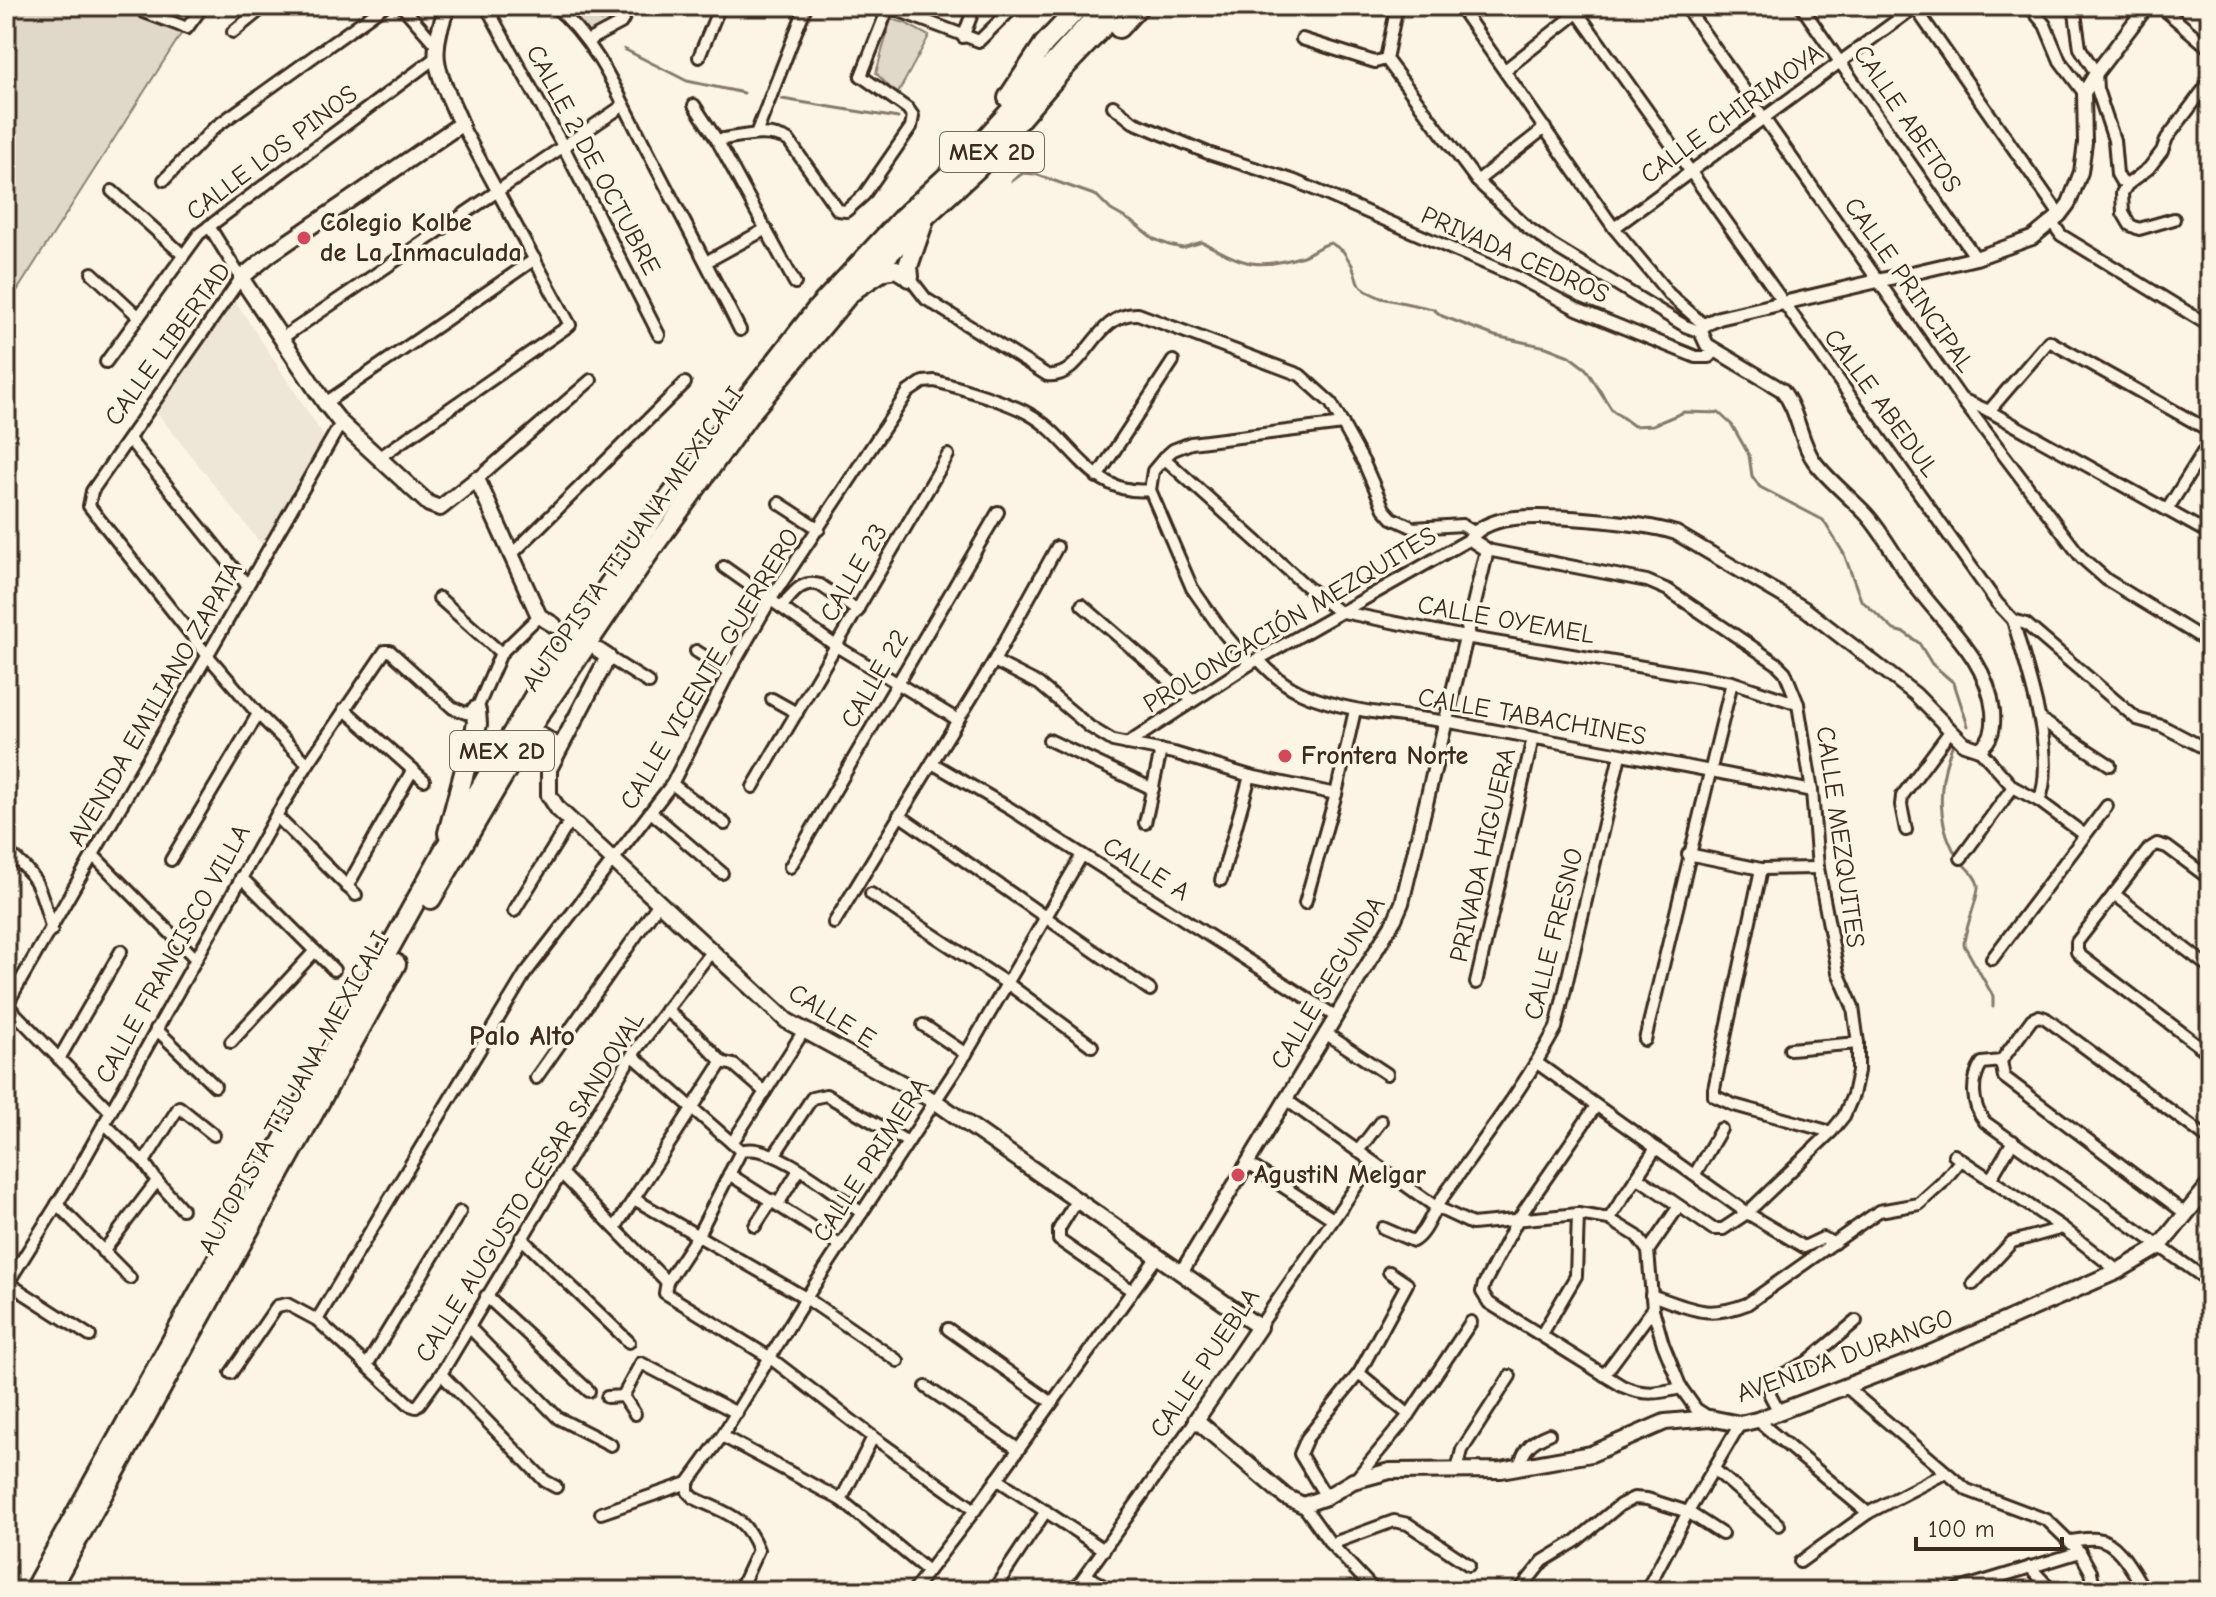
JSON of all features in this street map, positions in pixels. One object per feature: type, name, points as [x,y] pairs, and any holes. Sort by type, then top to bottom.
[{"type":"highway","points":[[975,160],[1044,44],[1080,6]]},
{"type":"highway","name":"AUTOPISTA TIJUANA-MEXICALI","points":[[49,1591],[418,924],[530,730],[604,618],[768,393],[853,291],[975,160],[1105,6]]},
{"type":"highway","name":"AUTOPISTA TIJUANA-MEXICALI","points":[[33,1591],[444,850],[533,698],[655,516],[816,310],[904,216],[975,160],[1123,6]]},
{"type":"highway","points":[[975,160],[1026,124],[1139,6]]},
{"type":"highway","points":[[909,277],[908,266],[927,215]]},
{"type":"highway","points":[[853,291],[884,271],[896,269],[909,277]]},
{"type":"highway","points":[[444,850],[477,724],[471,712]]},
{"type":"highway","points":[[530,730],[558,747]]},
{"type":"main road","points":[[448,6],[435,52],[461,124]]},
{"type":"main road","name":"CALLE LIBERTAD","points":[[241,278],[269,255],[461,124]]},
{"type":"main road","points":[[241,278],[341,423],[434,507],[440,508],[477,479],[539,616],[554,625]]},
{"type":"main road","name":"CALLE E","points":[[603,654],[549,769],[549,795],[570,821],[787,1021],[936,1102],[1259,1327]]},
{"type":"main road","points":[[2159,1247],[2210,1184]]},
{"type":"main road","name":"AVENIDA DURANGO","points":[[1303,1505],[1326,1497],[1353,1481],[1390,1471],[1501,1470],[1591,1454],[1665,1422],[1710,1418],[1740,1424],[1757,1420],[1915,1360],[2118,1271],[2159,1247]]},
{"type":"main road","name":"CALLE PUEBLA","points":[[1196,1420],[1259,1327]]},
{"type":"main road","points":[[1196,1420],[1286,1497],[1303,1505]]},
{"type":"street","points":[[144,12],[187,28],[203,6]]},
{"type":"street","points":[[233,32],[265,6]]},
{"type":"street","points":[[164,180],[214,128],[384,6]]},
{"type":"street","points":[[402,6],[435,52]]},
{"type":"street","name":"CALLE 2 DE OCTUBRE","points":[[486,6],[563,146],[659,335]]},
{"type":"street","points":[[554,6],[568,17],[587,41],[624,105],[740,330]]},
{"type":"street","points":[[587,41],[621,23],[630,6]]},
{"type":"street","points":[[699,57],[720,6]]},
{"type":"street","points":[[756,134],[806,6]]},
{"type":"street","points":[[717,140],[756,134],[783,137],[842,212],[864,195],[911,127],[913,116],[908,109],[861,76],[888,6],[979,41],[1015,6]]},
{"type":"street","points":[[963,37],[975,6]]},
{"type":"street","points":[[1397,6],[1386,59],[1477,181],[1527,227],[1552,245],[1685,326],[1702,328],[1719,318],[1976,258],[2032,238],[2056,219],[2069,203],[2081,172],[2085,143],[2084,93],[2147,6]]},
{"type":"street","points":[[1459,6],[1614,228],[1702,328],[1707,345],[1782,390],[1800,423],[1810,456],[1867,515],[1916,587],[1972,656],[1991,691],[1994,719],[1993,732],[1987,744],[1979,749]]},
{"type":"street","name":"CALLE PRINCIPAL","points":[[1685,6],[1962,400],[2081,557],[2107,580],[2210,643]]},
{"type":"street","name":"CALLE ABETOS","points":[[1801,6],[1976,258]]},
{"type":"street","points":[[1914,6],[2056,219],[2061,235],[2210,326]]},
{"type":"street","name":"CALLE CHIRIMOYA","points":[[1614,228],[1914,6]]},
{"type":"street","points":[[2029,6],[2045,25],[2060,61],[2084,93]]},
{"type":"street","points":[[2074,6],[2080,48],[2096,73],[2097,89],[2114,140],[2117,174],[2127,185]]},
{"type":"street","points":[[2160,6],[2210,49]]},
{"type":"street","points":[[1505,70],[1579,8]]},
{"type":"street","name":"CALLE ABEDUL","points":[[1579,8],[1689,173],[1997,603],[2013,620],[2026,624],[2137,719],[2162,726],[2210,751]]},
{"type":"street","points":[[1302,39],[1375,62],[1386,59]]},
{"type":"street","name":"CALLE LOS PINOS","points":[[106,362],[182,254],[209,226],[435,52]]},
{"type":"street","points":[[2174,219],[2139,229],[2130,225],[2123,213],[2122,193],[2127,185],[2149,168],[2162,151],[2167,138],[2210,81]]},
{"type":"street","points":[[282,338],[624,105]]},
{"type":"street","points":[[694,105],[717,140],[795,283]]},
{"type":"street","name":"PRIVADA CEDROS","points":[[1113,106],[1133,122],[1208,153],[1295,181],[1519,278],[1577,309],[1696,357],[1709,357],[1715,350]]},
{"type":"street","points":[[380,457],[570,325],[461,124]]},
{"type":"street","points":[[1477,181],[1545,128]]},
{"type":"street","points":[[112,191],[182,254]]},
{"type":"street","points":[[209,226],[241,278]]},
{"type":"street","points":[[706,262],[766,229]]},
{"type":"street","points":[[325,403],[535,259]]},
{"type":"street","points":[[92,273],[138,316]]},
{"type":"street","points":[[909,277],[926,299],[1047,375],[1056,377],[1068,370],[1115,317],[1138,314],[1300,375],[1331,403],[1384,509],[1392,518],[1414,528],[1462,525],[1487,550]]},
{"type":"street","name":"CALLE LIBERTAD","points":[[208,656],[92,511],[89,500],[92,491],[241,278]]},
{"type":"street","points":[[1989,411],[2049,341],[2210,431]]},
{"type":"street","points":[[1097,477],[1173,361]]},
{"type":"street","points":[[477,479],[591,380]]},
{"type":"street","name":"CALLE VICENTE GUERRERO","points":[[317,1320],[525,974],[672,784],[729,672],[771,599],[908,392],[923,382],[948,385],[1029,413],[1097,477],[1135,492],[1150,490]]},
{"type":"street","points":[[510,556],[685,383]]},
{"type":"street","points":[[1962,400],[1989,411],[2210,534]]},
{"type":"street","name":"AVENIDA EMILIANO ZAPATA","points":[[6,1005],[52,930],[341,423]]},
{"type":"street","points":[[1150,490],[1153,471],[1164,458],[1173,450],[1191,443],[1343,424]]},
{"type":"street","points":[[129,439],[247,585]]},
{"type":"street","points":[[2167,510],[2210,441]]},
{"type":"street","name":"CALLE 23","points":[[753,787],[948,455]]},
{"type":"street","name":"CALLE OYEMEL","points":[[1164,458],[1283,567],[1338,611],[1465,637],[1732,682],[1798,704]]},
{"type":"street","name":"CALLE TABACHINES","points":[[1150,490],[1192,588],[1223,632],[1254,662],[1288,687],[1315,699],[1355,710],[1443,721],[1812,791]]},
{"type":"street","points":[[779,503],[819,529]]},
{"type":"street","name":"CALLE 22","points":[[790,867],[998,512]]},
{"type":"street","points":[[1472,535],[1500,520],[1541,517],[1657,527],[1676,533],[1805,609],[1915,694],[1964,744],[1979,749],[2013,787],[2039,801],[2085,835]]},
{"type":"street","name":"PROLONGACIÓN MEZQUITES","points":[[1127,744],[1192,700],[1338,611],[1472,535]]},
{"type":"street","points":[[834,923],[994,661],[1057,547]]},
{"type":"street","name":"CALLE SEGUNDA","points":[[1181,1273],[1402,903],[1443,721],[1487,550]]},
{"type":"street","name":"CALLE MEZQUITES","points":[[1487,550],[1626,575],[1668,590],[1776,663],[1785,672],[1798,704],[1830,941],[1838,972],[1853,1007],[1858,1043],[1858,1071],[1853,1095],[1844,1116],[1831,1132],[1747,1213],[1723,1229],[1713,1229],[1679,1206]]},
{"type":"street","points":[[724,567],[836,646],[958,720]]},
{"type":"street","points":[[781,607],[800,586],[813,583],[858,611]]},
{"type":"street","points":[[439,598],[501,653]]},
{"type":"street","points":[[1082,605],[1192,700]]},
{"type":"street","points":[[471,712],[501,653],[539,616]]},
{"type":"street","points":[[2013,620],[2040,719],[2045,788],[2039,801]]},
{"type":"street","name":"CALLE FRANCISCO VILLA","points":[[7,1284],[104,1123],[276,816],[344,709],[387,650],[453,708],[471,712]]},
{"type":"street","points":[[696,651],[729,672]]},
{"type":"street","points":[[603,654],[649,683]]},
{"type":"street","points":[[208,656],[258,714],[308,764]]},
{"type":"street","points":[[994,661],[1039,684],[1101,735],[1250,776],[1336,794]]},
{"type":"street","points":[[1645,1040],[1732,682]]},
{"type":"street","points":[[772,699],[797,713]]},
{"type":"street","points":[[344,709],[424,780]]},
{"type":"street","points":[[1305,903],[1336,794],[1355,710]]},
{"type":"street","points":[[171,860],[258,714]]},
{"type":"street","points":[[2040,719],[2110,765]]},
{"type":"street","points":[[1906,830],[1902,796],[1951,730]]},
{"type":"street","name":"PRIVADA HIGUERA","points":[[1476,983],[1533,738]]},
{"type":"street","points":[[1049,740],[1153,789]]},
{"type":"street","points":[[1145,823],[1161,750]]},
{"type":"street","name":"CALLE FRESNO","points":[[1383,1228],[1413,1241],[1420,1236],[1436,1207],[1537,1063],[1556,1028],[1620,755]]},
{"type":"street","name":"CALLE A","points":[[932,763],[1335,1016]]},
{"type":"street","points":[[347,887],[413,769]]},
{"type":"street","points":[[1221,880],[1250,776]]},
{"type":"street","points":[[672,784],[725,824]]},
{"type":"street","points":[[1961,858],[2013,787]]},
{"type":"street","points":[[1992,959],[2107,806]]},
{"type":"street","points":[[652,813],[722,873]]},
{"type":"street","points":[[899,815],[1150,990]]},
{"type":"street","points":[[276,816],[356,895]]},
{"type":"street","points":[[514,911],[570,821]]},
{"type":"street","points":[[2210,879],[2167,847],[2157,844],[2149,849],[2077,942],[2077,952],[2210,1054]]},
{"type":"street","points":[[6,851],[30,870],[37,880],[52,930]]},
{"type":"street","points":[[1688,854],[1761,869],[1818,868]]},
{"type":"street","name":"CALLE PRIMERA","points":[[688,1483],[737,1413],[806,1298],[936,1102],[1082,855]]},
{"type":"street","points":[[94,856],[196,959]]},
{"type":"street","points":[[1761,869],[1714,1096],[1734,1105],[1831,1132]]},
{"type":"street","points":[[241,877],[334,970]]},
{"type":"street","points":[[871,894],[1008,984],[1092,1046]]},
{"type":"street","points":[[2114,894],[2210,968]]},
{"type":"street","points":[[536,1078],[659,903]]},
{"type":"street","points":[[59,1059],[121,951]]},
{"type":"street","points":[[231,1042],[315,951]]},
{"type":"street","name":"CALLE AUGUSTO CESAR SANDOVAL","points":[[367,1365],[416,1407],[441,1374],[632,1055],[711,952]]},
{"type":"street","points":[[6,1005],[110,1111]]},
{"type":"street","points":[[666,1010],[695,1034],[721,1062],[734,1065],[765,1092]]},
{"type":"street","points":[[2186,1214],[2004,1077],[2001,1066],[2032,1019],[2039,1016],[2045,1018],[2210,1140]]},
{"type":"street","points":[[923,1025],[966,1054]]},
{"type":"street","points":[[156,1029],[215,1086]]},
{"type":"street","points":[[732,1143],[803,1032]]},
{"type":"street","points":[[1325,1033],[1387,1074]]},
{"type":"street","points":[[1790,1049],[1858,1043]]},
{"type":"street","points":[[632,1055],[741,1151]]},
{"type":"street","points":[[615,1228],[721,1062]]},
{"type":"street","points":[[1537,1063],[1747,1213],[1804,1247],[1823,1238],[1834,1243]]},
{"type":"street","points":[[2001,1066],[1982,1063],[1977,1070],[1974,1096],[1978,1114],[1985,1122],[2210,1282]]},
{"type":"street","points":[[775,1154],[812,1098],[818,1095],[826,1095],[908,1142]]},
{"type":"street","points":[[1285,1099],[1436,1207],[1472,1224],[1578,1214],[1609,1219],[1637,1236],[1648,1251],[1653,1309],[1663,1344],[1681,1388],[1696,1409],[1710,1418]]},
{"type":"street","points":[[1596,1106],[1518,1219],[1482,1292],[1489,1303],[1637,1393],[1653,1394],[1681,1388]]},
{"type":"street","points":[[144,1162],[179,1107],[214,1135]]},
{"type":"street","points":[[1358,1151],[1381,1121]]},
{"type":"street","points":[[104,1123],[144,1162],[182,1209]]},
{"type":"street","points":[[1695,1174],[1721,1129]]},
{"type":"street","points":[[1990,1180],[2013,1141]]},
{"type":"street","points":[[666,1287],[698,1235],[741,1151],[750,1148],[775,1154],[862,1213]]},
{"type":"street","points":[[1609,1219],[1656,1148]]},
{"type":"street","points":[[1651,1295],[1707,1314],[1725,1313],[1747,1304],[1879,1211],[1919,1204],[1942,1183],[1958,1158],[2063,1228],[2118,1271]]},
{"type":"street","name":"CALLE PUEBLA","points":[[1259,1327],[1373,1162]]},
{"type":"street","points":[[1247,1163],[1333,1219]]},
{"type":"street","points":[[755,1226],[799,1170]]},
{"type":"street","points":[[561,1173],[615,1228],[666,1287],[769,1357],[975,1510]]},
{"type":"street","points":[[729,1174],[841,1246]]},
{"type":"street","points":[[1637,1177],[1679,1206],[1648,1251]]},
{"type":"street","points":[[103,1252],[157,1181]]},
{"type":"street","points":[[634,1199],[806,1298],[898,1361]]},
{"type":"street","points":[[1076,1201],[1059,1229],[1059,1240],[1131,1290]]},
{"type":"street","points":[[57,1204],[130,1278]]},
{"type":"street","points":[[231,1373],[277,1306],[287,1304],[317,1320],[367,1365],[460,1212]]},
{"type":"street","points":[[1542,1334],[1576,1276],[1578,1214]]},
{"type":"street","points":[[1973,1284],[2012,1242],[2063,1228]]},
{"type":"street","points":[[521,1238],[629,1342]]},
{"type":"street","points":[[913,1591],[1157,1257]]},
{"type":"street","points":[[1326,1497],[1300,1454],[1307,1438],[1359,1373],[1407,1284],[1389,1272]]},
{"type":"street","points":[[7,1284],[90,1336]]},
{"type":"street","points":[[486,1296],[589,1391]]},
{"type":"street","points":[[1604,1375],[1653,1309]]},
{"type":"street","points":[[1779,1412],[1770,1395],[1773,1382],[1807,1362],[1856,1321]]},
{"type":"street","points":[[1353,1481],[1409,1415],[1471,1322]]},
{"type":"street","points":[[469,1327],[558,1418],[611,1445]]},
{"type":"street","points":[[948,1329],[1051,1402]]},
{"type":"street","points":[[623,1396],[641,1363],[737,1413]]},
{"type":"street","points":[[1359,1373],[1409,1415]]},
{"type":"street","points":[[441,1374],[545,1481],[556,1487]]},
{"type":"street","points":[[1457,1470],[1462,1450],[1510,1376]]},
{"type":"street","points":[[1845,1386],[1967,1490],[2047,1520],[2080,1552],[2091,1572],[2095,1591]]},
{"type":"street","points":[[926,1387],[1018,1449]]},
{"type":"street","points":[[607,1397],[623,1396]]},
{"type":"street","points":[[623,1396],[635,1414]]},
{"type":"street","name":"CALLE PUEBLA","points":[[1074,1591],[1196,1420]]},
{"type":"street","points":[[1757,1420],[1868,1513]]},
{"type":"street","points":[[1646,1591],[1740,1424]]},
{"type":"street","points":[[1519,1466],[1524,1450],[1534,1440],[1549,1434]]},
{"type":"street","points":[[722,1436],[841,1500],[928,1571]]},
{"type":"street","points":[[841,1500],[873,1437]]},
{"type":"street","points":[[1714,1469],[1779,1525]]},
{"type":"street","points":[[1800,1562],[1868,1513],[1945,1473]]},
{"type":"street","points":[[997,1479],[1104,1550]]},
{"type":"street","points":[[601,1513],[688,1483],[688,1492],[694,1498],[745,1523],[752,1535],[758,1550],[739,1591]]},
{"type":"street","points":[[1519,1591],[1543,1561],[1634,1498],[1688,1512],[1722,1534]]},
{"type":"street","points":[[1303,1505],[1331,1544],[1375,1591]]},
{"type":"street","points":[[993,1591],[1046,1511]]},
{"type":"street","points":[[1331,1544],[1394,1521],[1408,1524],[1469,1565]]},
{"type":"street","points":[[2070,1541],[2096,1538],[2106,1541],[2115,1547],[2145,1591]]},
{"type":"street","points":[[1953,1591],[1970,1589],[2080,1552]]},
{"type":"street","points":[[2030,1567],[2052,1591]]},
{"type":"street","points":[[1086,1575],[1111,1591]]},
{"type":"shaded area","points":[[6,6],[199,6],[6,308]]},
{"type":"shaded area","points":[[558,6],[581,6],[618,27],[590,41]]},
{"type":"shaded area","points":[[891,19],[929,36],[897,95],[876,73]]},
{"type":"shaded area","points":[[234,299],[323,435],[319,450],[262,545],[157,413]]},
{"type":"waterway","points":[[594,6],[601,20]]},
{"type":"waterway","points":[[624,49],[687,81],[744,93]]},
{"type":"waterway","points":[[782,99],[898,118]]},
{"type":"waterway","points":[[1012,181],[1023,173],[1035,174],[1097,196],[1111,210],[1154,239],[1182,248],[1202,242],[1251,263],[1287,261],[1331,243],[1343,251],[1358,283],[1366,291],[1381,298],[1433,309],[1442,316],[1495,336],[1546,347],[1569,356],[1586,369],[1612,410],[1634,426],[1653,425],[1684,412],[1719,413],[1732,425],[1749,455],[1752,476],[1760,487],[1823,520],[1844,554],[1861,600],[1894,630],[1905,633],[1919,643],[1932,664],[1954,683],[1968,726]]},
{"type":"waterway","points":[[1952,746],[1944,774],[1942,815],[1956,855],[1978,885],[1964,945],[1993,996],[1993,1007]]},
{"type":"place","name":"Colegio Kolbe de La Inmaculada","points":[[304,238]]},
{"type":"place","name":"Frontera Norte","points":[[1285,756]]},
{"type":"place","name":"AgustiN Melgar","points":[[1238,1175]]},
{"type":"district","name":"Palo Alto","points":[[522,1036]]}]
